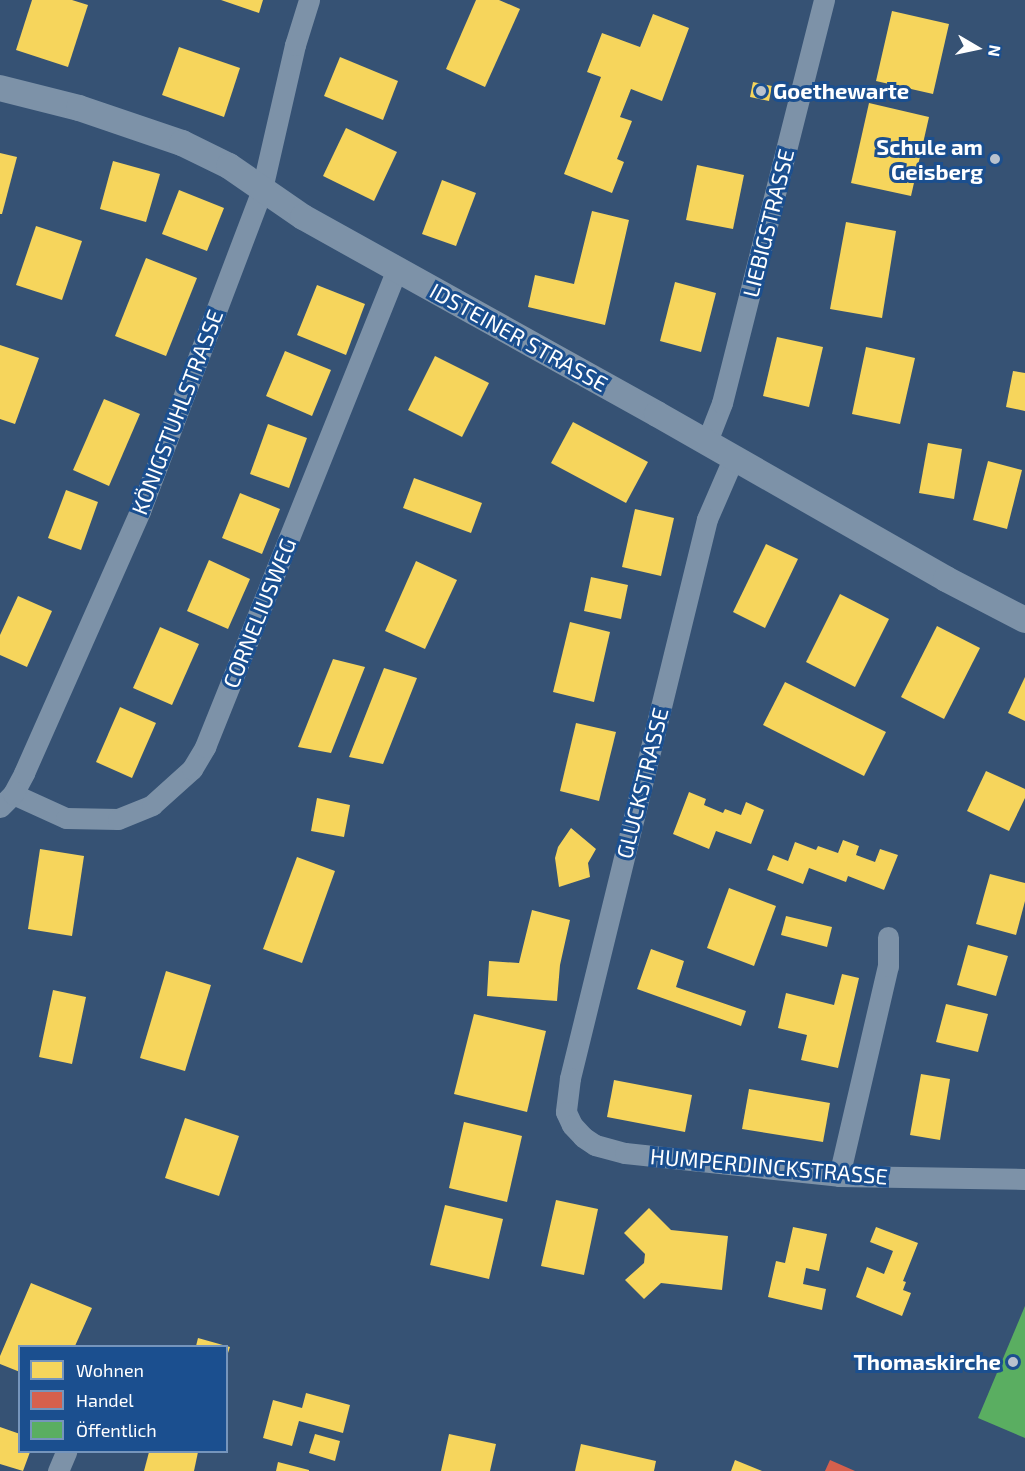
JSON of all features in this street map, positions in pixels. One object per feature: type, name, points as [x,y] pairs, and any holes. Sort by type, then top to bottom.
[{"type":"street","name":"KÖNIGSTUHLSTRASSE","points":[[6,800],[140,511],[262,189],[295,45],[309,0]]},
{"type":"street","name":"LIEBIGSTRASSE","points":[[706,444],[722,404],[824,0]]},
{"type":"street","name":"IDSTEINER STRASSE","points":[[0,87],[80,108],[182,142],[229,166],[303,217],[946,579],[1025,620]]},
{"type":"street","name":"CORNELIUSWEG","points":[[6,800],[66,818],[118,819],[152,805],[192,769],[205,747],[398,269]]},
{"type":"street","name":"GLUCKSTRASSE","points":[[566,1112],[570,1078],[707,519],[733,459]]},
{"type":"street","points":[[839,1176],[888,966],[888,937]]},
{"type":"street","name":"HUMPERDINCKSTRASSE","points":[[566,1112],[572,1125],[583,1137],[595,1145],[625,1153],[839,1176],[1025,1179]]},
{"type":"street","points":[[58,1471],[66,1453]]},
{"type":"building: Wohnen","points":[[32,0],[72,0],[88,5],[68,67],[16,50]]},
{"type":"building: Wohnen","points":[[221,0],[263,0],[259,13]]},
{"type":"building: Wohnen","points":[[476,0],[499,0],[520,9],[485,87],[446,69]]},
{"type":"building: Wohnen","points":[[892,11],[949,24],[933,94],[876,81]]},
{"type":"building: Wohnen","points":[[653,14],[689,28],[662,101],[631,89],[620,117],[632,121],[617,159],[624,162],[612,193],[564,174],[601,77],[587,72],[602,33],[640,47]]},
{"type":"building: Wohnen","points":[[179,47],[240,68],[224,117],[162,95]]},
{"type":"building: Wohnen","points":[[340,57],[398,81],[383,120],[324,96]]},
{"type":"building: Wohnen","name":"Goethewarte","points":[[753,82],[772,86],[769,101],[750,97]]},
{"type":"building: Wohnen","points":[[869,103],[929,117],[911,196],[851,183]]},
{"type":"building: Wohnen","points":[[346,128],[397,152],[374,201],[323,176]]},
{"type":"building: Wohnen","points":[[0,153],[17,157],[2,214],[0,214]]},
{"type":"building: Wohnen","points":[[113,161],[160,174],[146,222],[100,209]]},
{"type":"building: Wohnen","points":[[697,165],[744,175],[733,229],[686,220]]},
{"type":"building: Wohnen","points":[[442,180],[476,193],[456,246],[422,234]]},
{"type":"building: Wohnen","points":[[179,190],[224,208],[207,251],[162,234]]},
{"type":"building: Wohnen","points":[[592,211],[629,220],[605,325],[528,307],[535,275],[574,284]]},
{"type":"building: Wohnen","points":[[846,222],[896,231],[882,318],[830,309]]},
{"type":"building: Wohnen","points":[[36,226],[82,241],[62,300],[16,285]]},
{"type":"building: Wohnen","points":[[146,258],[197,278],[166,356],[115,336]]},
{"type":"building: Wohnen","points":[[675,282],[716,293],[701,352],[660,341]]},
{"type":"building: Wohnen","points":[[317,285],[365,304],[346,355],[297,335]]},
{"type":"building: Wohnen","points":[[777,337],[823,347],[809,407],[763,396]]},
{"type":"building: Wohnen","points":[[0,345],[39,358],[15,424],[0,419]]},
{"type":"building: Wohnen","points":[[866,347],[915,358],[900,424],[852,414]]},
{"type":"building: Wohnen","points":[[285,351],[331,370],[312,416],[266,396]]},
{"type":"building: Wohnen","points":[[435,356],[489,383],[462,437],[408,410]]},
{"type":"building: Wohnen","points":[[1013,371],[1025,373],[1025,411],[1006,407]]},
{"type":"building: Wohnen","points":[[104,399],[140,414],[109,486],[73,470]]},
{"type":"building: Wohnen","points":[[573,422],[648,462],[626,503],[551,463]]},
{"type":"building: Wohnen","points":[[268,424],[307,438],[289,488],[250,474]]},
{"type":"building: Wohnen","points":[[928,443],[962,449],[954,499],[919,493]]},
{"type":"building: Wohnen","points":[[988,461],[1022,470],[1007,529],[973,520]]},
{"type":"building: Wohnen","points":[[414,478],[482,503],[471,533],[403,508]]},
{"type":"building: Wohnen","points":[[66,490],[98,502],[81,550],[48,538]]},
{"type":"building: Wohnen","points":[[240,493],[280,509],[262,554],[222,538]]},
{"type":"building: Wohnen","points":[[635,509],[674,518],[661,576],[622,567]]},
{"type":"building: Wohnen","points":[[766,544],[798,559],[765,628],[733,612]]},
{"type":"building: Wohnen","points":[[209,560],[250,579],[228,629],[187,611]]},
{"type":"building: Wohnen","points":[[416,561],[457,580],[425,649],[385,631]]},
{"type":"building: Wohnen","points":[[591,577],[628,585],[621,619],[584,611]]},
{"type":"building: Wohnen","points":[[840,594],[889,619],[855,687],[806,662]]},
{"type":"building: Wohnen","points":[[18,596],[52,611],[27,667],[0,655],[0,635]]},
{"type":"building: Wohnen","points":[[570,622],[610,632],[594,702],[553,692]]},
{"type":"building: Wohnen","points":[[937,626],[980,648],[944,719],[901,697]]},
{"type":"building: Wohnen","points":[[160,627],[199,644],[172,705],[133,688]]},
{"type":"building: Wohnen","points":[[333,659],[365,667],[331,753],[298,747]]},
{"type":"building: Wohnen","points":[[384,668],[417,678],[383,764],[349,757]]},
{"type":"building: Wohnen","points":[[1025,677],[1025,721],[1008,713]]},
{"type":"building: Wohnen","points":[[785,682],[886,732],[864,776],[763,725]]},
{"type":"building: Wohnen","points":[[120,707],[156,723],[132,778],[96,762]]},
{"type":"building: Wohnen","points":[[576,723],[616,732],[599,801],[560,791]]},
{"type":"building: Wohnen","points":[[986,771],[1025,789],[1025,798],[1009,831],[967,811]]},
{"type":"building: Wohnen","points":[[689,792],[706,799],[704,805],[723,813],[725,809],[741,815],[746,802],[764,810],[751,844],[716,831],[709,849],[673,834]]},
{"type":"building: Wohnen","points":[[317,798],[350,805],[344,837],[311,831]]},
{"type":"building: Wohnen","points":[[571,828],[596,849],[588,863],[590,877],[559,887],[555,858],[558,847]]},
{"type":"building: Wohnen","points":[[843,840],[859,846],[856,855],[875,862],[880,849],[898,855],[884,890],[848,876],[846,882],[809,868],[803,884],[767,870],[773,855],[788,861],[795,842],[816,850],[818,846],[838,853]]},
{"type":"building: Wohnen","points":[[40,849],[84,856],[72,936],[28,929]]},
{"type":"building: Wohnen","points":[[297,857],[335,871],[302,963],[263,949]]},
{"type":"building: Wohnen","points":[[990,874],[1025,883],[1025,901],[1016,935],[976,924]]},
{"type":"building: Wohnen","points":[[729,888],[776,906],[754,966],[707,948]]},
{"type":"building: Wohnen","points":[[532,910],[570,920],[560,965],[557,1001],[487,996],[489,961],[519,963]]},
{"type":"building: Wohnen","points":[[786,916],[832,927],[827,947],[781,935]]},
{"type":"building: Wohnen","points":[[968,945],[1008,956],[996,996],[957,985]]},
{"type":"building: Wohnen","points":[[651,949],[684,961],[676,987],[746,1011],[741,1026],[637,989]]},
{"type":"building: Wohnen","points":[[166,971],[211,985],[185,1071],[140,1058]]},
{"type":"building: Wohnen","points":[[842,974],[859,978],[838,1068],[801,1060],[807,1035],[778,1028],[786,993],[834,1005]]},
{"type":"building: Wohnen","points":[[53,990],[86,997],[72,1064],[39,1057]]},
{"type":"building: Wohnen","points":[[946,1004],[988,1014],[978,1052],[936,1042]]},
{"type":"building: Wohnen","points":[[474,1014],[546,1031],[527,1112],[454,1094]]},
{"type":"building: Wohnen","points":[[921,1074],[950,1079],[940,1140],[910,1135]]},
{"type":"building: Wohnen","points":[[614,1080],[692,1095],[685,1132],[607,1117]]},
{"type":"building: Wohnen","points":[[749,1089],[830,1103],[823,1142],[742,1129]]},
{"type":"building: Wohnen","points":[[185,1118],[239,1136],[219,1196],[165,1178]]},
{"type":"building: Wohnen","points":[[464,1122],[522,1136],[507,1202],[449,1188]]},
{"type":"building: Wohnen","points":[[556,1200],[598,1209],[584,1275],[541,1266]]},
{"type":"building: Wohnen","points":[[445,1205],[503,1219],[489,1279],[430,1265]]},
{"type":"building: Wohnen","points":[[649,1208],[671,1230],[728,1236],[722,1290],[661,1283],[644,1299],[625,1280],[644,1263],[645,1254],[624,1233]]},
{"type":"building: Wohnen","points":[[793,1227],[827,1234],[819,1271],[806,1268],[803,1284],[826,1289],[822,1310],[768,1297],[776,1261],[785,1263]]},
{"type":"building: Wohnen","points":[[876,1227],[918,1243],[903,1281],[906,1282],[903,1290],[911,1293],[902,1316],[856,1297],[867,1267],[884,1274],[893,1251],[870,1242]]},
{"type":"building: Wohnen","points":[[31,1283],[92,1308],[75,1345],[18,1345],[18,1371],[0,1364],[0,1356]]},
{"type":"building: Wohnen","points":[[198,1338],[223,1345],[196,1345]]},
{"type":"building: Wohnen","points":[[306,1393],[350,1405],[343,1433],[299,1421],[292,1446],[263,1438],[273,1400],[302,1408]]},
{"type":"building: Wohnen","points":[[0,1427],[18,1433],[18,1453],[30,1453],[23,1471],[0,1464]]},
{"type":"building: Wohnen","points":[[315,1434],[340,1441],[335,1461],[309,1453]]},
{"type":"building: Wohnen","points":[[449,1434],[496,1444],[490,1471],[441,1471]]},
{"type":"building: Wohnen","points":[[581,1444],[656,1461],[654,1471],[575,1471]]},
{"type":"building: Wohnen","points":[[149,1453],[198,1453],[194,1471],[144,1471]]},
{"type":"building: Wohnen","points":[[735,1460],[762,1471],[731,1471]]},
{"type":"building: Wohnen","points":[[278,1462],[309,1470],[309,1471],[276,1471]]},
{"type":"building: Handel","points":[[830,1460],[855,1471],[825,1471]]},
{"type":"building: Öffentlich","name":"Thomaskirche","points":[[1025,1306],[1025,1438],[978,1418]]},
{"type":"place","name":"Goethewarte","points":[[761,91]]},
{"type":"place","name":"Schule am Geisberg","points":[[995,159]]},
{"type":"place","name":"Thomaskirche","points":[[1013,1362]]}]
